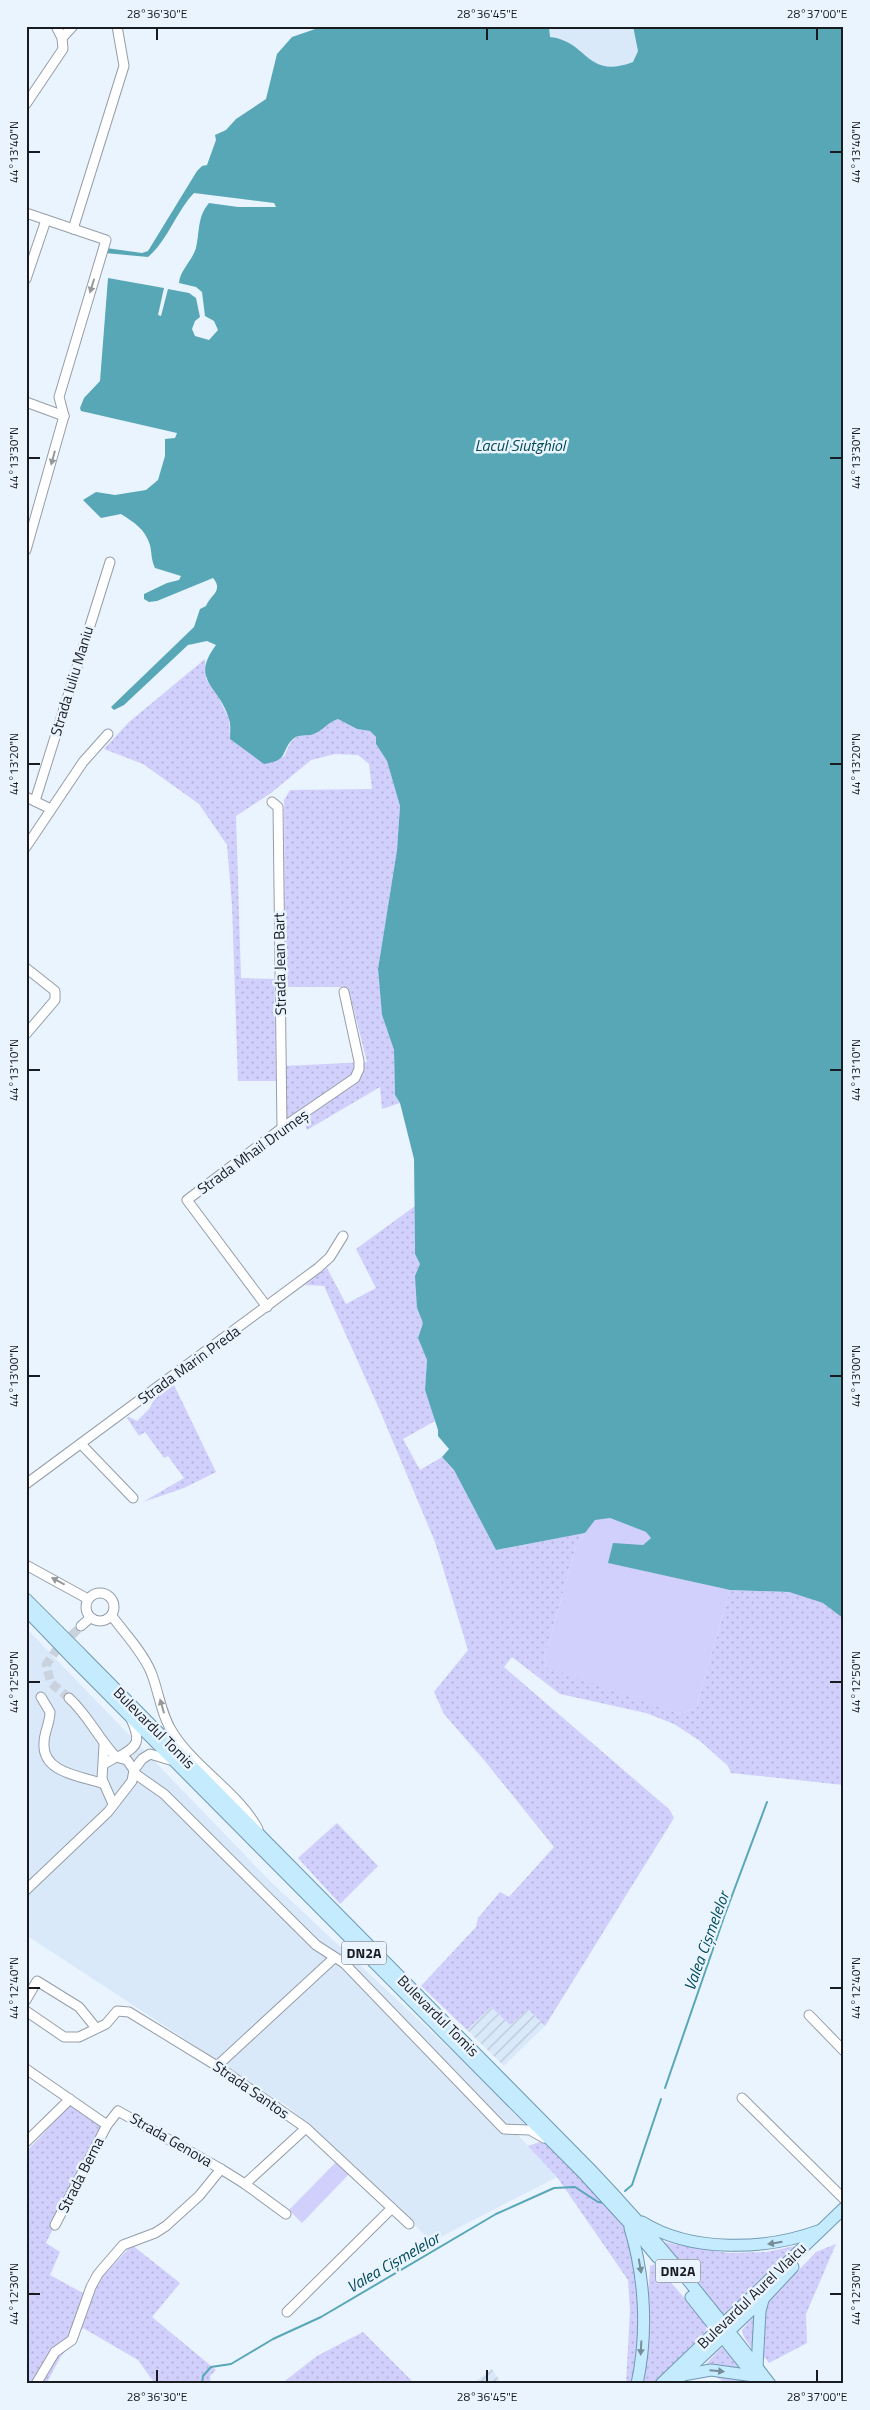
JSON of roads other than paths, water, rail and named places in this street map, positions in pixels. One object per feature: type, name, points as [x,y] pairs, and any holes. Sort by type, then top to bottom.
[{"type":"main road","name":"Bulevardul Tomis","points":[[26,1599],[55,1634],[265,1841],[591,2170],[724,2330],[757,2376],[770,2384]]},
{"type":"main road","name":"Bulevardul Tomis","points":[[26,1610],[55,1634]]},
{"type":"main road","name":"Bulevardul Tomis","points":[[78,1657],[128,1714],[176,1763],[552,2143],[631,2219]]},
{"type":"main road","name":"Bulevardul Aurel Vlaicu","points":[[673,2384],[844,2208]]},
{"type":"main road","name":"Bulevardul Aurel Vlaicu","points":[[661,2384],[724,2330],[764,2299],[809,2249],[844,2216]]},
{"type":"main road","points":[[631,2219],[661,2231],[700,2241],[732,2246],[757,2246],[781,2242],[822,2229]]},
{"type":"main road","points":[[631,2219],[642,2283],[642,2332],[637,2384]]},
{"type":"main road","points":[[681,2375],[711,2370],[757,2376],[760,2311],[764,2299]]},
{"type":"street","points":[[26,104],[63,49],[62,38],[56,26]]},
{"type":"street","points":[[62,38],[73,26]]},
{"type":"street","points":[[73,229],[124,66],[117,26]]},
{"type":"street","points":[[26,213],[106,240],[59,397],[64,416],[26,550]]},
{"type":"street","points":[[26,279],[46,220]]},
{"type":"street","points":[[26,402],[64,416]]},
{"type":"street","name":"Strada Iuliu Maniu","points":[[30,799],[110,562]]},
{"type":"street","points":[[26,847],[83,762],[108,734]]},
{"type":"street","points":[[30,799],[51,809]]},
{"type":"street","name":"Strada Jean Bart","points":[[272,802],[278,807],[282,1128]]},
{"type":"street","points":[[26,968],[55,991],[55,1000],[26,1034]]},
{"type":"street","name":"Strada Mhail Drumeș","points":[[266,1308],[187,1200],[282,1128],[355,1078],[359,1069],[359,1061],[344,992]]},
{"type":"street","name":"Strada Marin Preda","points":[[26,1484],[318,1268],[330,1257],[343,1236]]},
{"type":"street","points":[[81,1444],[132,1498]]},
{"type":"street","points":[[26,1565],[88,1599]]},
{"type":"street","points":[[96,1594],[106,1594],[113,1602],[114,1612],[112,1616],[99,1622],[90,1618],[86,1607],[88,1599],[96,1594]]},
{"type":"street","points":[[112,1616],[142,1655],[157,1687],[163,1711],[172,1732],[187,1751],[248,1813],[265,1841]]},
{"type":"street","points":[[81,1626],[90,1618]]},
{"type":"street","points":[[41,1697],[50,1712],[44,1743],[46,1753],[51,1763],[61,1771],[73,1776],[82,1776],[116,1790],[150,1783]]},
{"type":"street","points":[[69,1698],[88,1718],[104,1744],[117,1757],[129,1762],[134,1771],[164,1794],[316,1945],[334,1958],[344,1962],[504,2129],[530,2130],[552,2143]]},
{"type":"street","points":[[82,1776],[133,1748],[137,1740],[137,1734],[128,1714]]},
{"type":"street","points":[[104,1744],[101,1773],[113,1804]]},
{"type":"street","points":[[26,1890],[108,1812],[128,1787],[134,1771],[142,1759],[150,1754],[160,1755],[176,1763]]},
{"type":"street","points":[[217,2066],[334,1958]]},
{"type":"street","points":[[26,2000],[37,1981],[78,2007],[96,2028],[78,2037],[64,2037],[26,2011]]},
{"type":"street","name":"Strada Santos","points":[[96,2028],[106,2024],[118,2012],[124,2010],[217,2066],[306,2128],[410,2224]]},
{"type":"street","points":[[809,2015],[844,2051]]},
{"type":"street","name":"Strada Genova","points":[[26,2069],[107,2125],[115,2113],[122,2112],[221,2169],[286,2214]]},
{"type":"street","points":[[742,2098],[844,2199]]},
{"type":"street","points":[[26,2142],[70,2099]]},
{"type":"street","name":"Strada Berna","points":[[55,2225],[107,2125]]},
{"type":"street","points":[[245,2184],[306,2128]]},
{"type":"street","points":[[36,2384],[55,2352],[72,2340],[91,2287],[98,2274],[123,2245],[155,2233],[166,2226],[199,2196],[221,2169]]},
{"type":"street","points":[[287,2312],[392,2208]]},
{"type":"water","name":"Lacul Siutghiol","points":[[324,26],[549,26],[550,37],[563,40],[572,45],[596,63],[606,66],[617,66],[633,62],[638,51],[633,26],[844,26],[844,1619],[823,1603],[789,1592],[730,1590],[608,1563],[613,1543],[643,1545],[651,1538],[646,1532],[610,1518],[595,1520],[585,1533],[496,1550],[454,1470],[442,1457],[449,1449],[438,1436],[438,1430],[425,1390],[427,1360],[418,1338],[423,1323],[417,1308],[415,1276],[420,1264],[415,1254],[414,1159],[400,1103],[395,1095],[394,1050],[382,1015],[378,969],[397,850],[400,806],[387,761],[376,744],[376,737],[370,731],[357,729],[338,719],[315,734],[294,738],[281,758],[264,764],[230,739],[229,719],[225,708],[206,676],[205,667],[208,657],[216,645],[207,641],[188,645],[124,705],[114,710],[111,707],[194,627],[200,609],[206,606],[217,590],[217,586],[213,578],[157,601],[149,602],[144,599],[144,594],[167,583],[179,580],[181,576],[155,568],[148,539],[135,524],[121,514],[101,518],[83,500],[96,492],[115,495],[146,490],[158,480],[165,456],[165,439],[175,438],[177,433],[81,411],[80,408],[84,398],[100,381],[108,278],[164,288],[158,315],[161,316],[168,289],[189,293],[196,298],[200,317],[195,321],[192,329],[195,336],[209,340],[218,330],[214,321],[205,316],[202,292],[196,287],[179,283],[196,248],[202,214],[205,208],[209,203],[238,207],[276,207],[274,203],[194,193],[161,242],[148,257],[105,253],[106,248],[142,253],[148,251],[197,171],[202,166],[207,165],[216,140],[215,135],[226,130],[236,119],[266,99],[277,54],[292,37]]},
{"type":"waterway","name":"Valea Cișmelelor","points":[[665,2088],[724,1917],[767,1802]]},
{"type":"waterway","name":"Valea Cișmelelor","points":[[625,2191],[632,2185],[661,2099]]},
{"type":"waterway","name":"Valea Cișmelelor","points":[[202,2384],[203,2376],[211,2367],[231,2364],[273,2339],[321,2317],[496,2214],[554,2188],[575,2187],[598,2202],[605,2203]]},
{"type":"tunnel","points":[[69,1698],[51,1683],[46,1665],[55,1652],[81,1626]]}]
